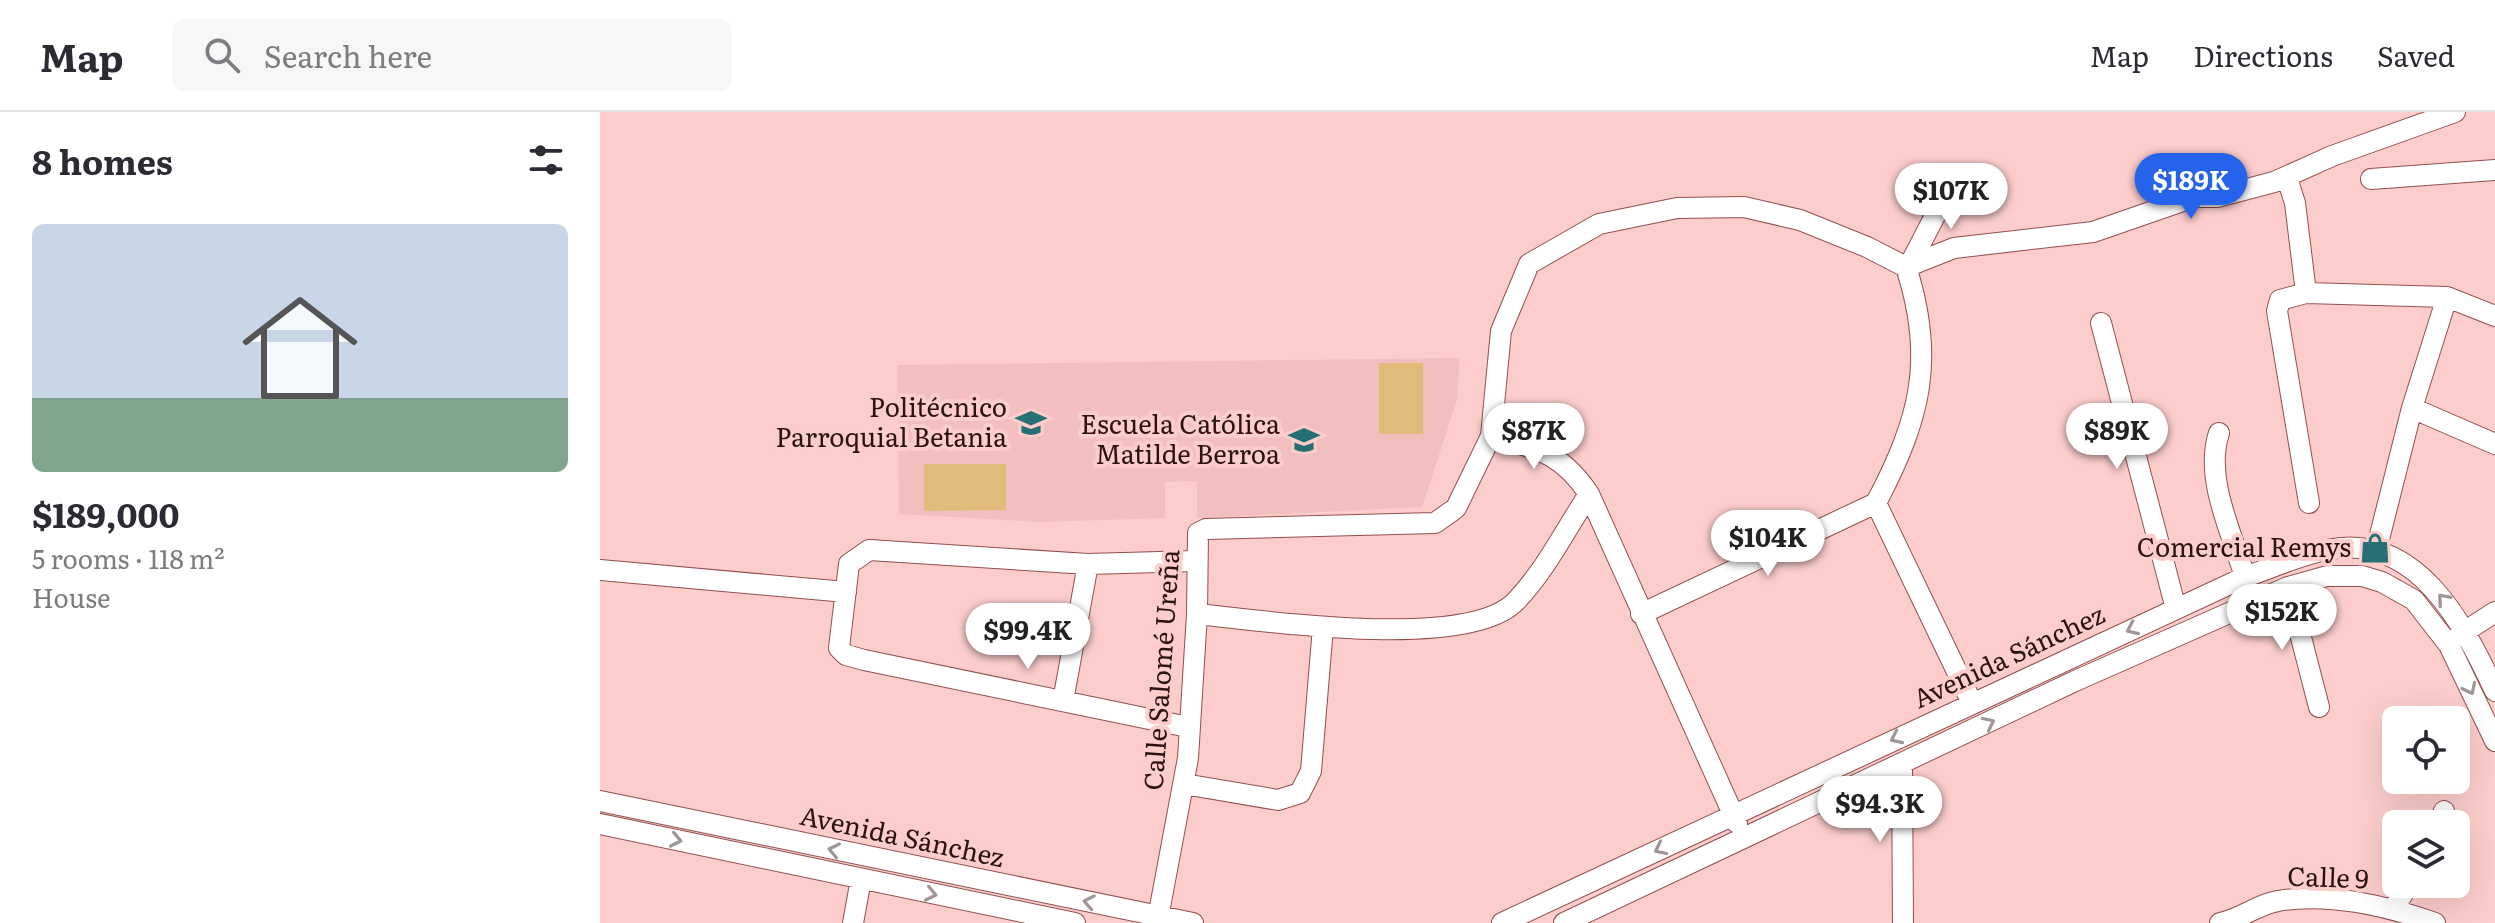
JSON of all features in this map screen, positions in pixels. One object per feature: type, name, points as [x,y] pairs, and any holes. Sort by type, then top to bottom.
[{"type":"street","points":[[1908,267],[1954,248],[2093,232],[2194,197],[2217,197],[2287,178],[2332,156],[2455,112]]},
{"type":"street","points":[[2371,179],[2495,170]]},
{"type":"street","points":[[1641,614],[1876,503],[1901,455],[1917,398],[1923,334],[1908,267],[1955,177]]},
{"type":"street","points":[[2287,178],[2295,203],[2306,293]]},
{"type":"street","name":"Calle Salomé Ureña","points":[[1158,919],[1184,784],[1197,614],[1195,561],[1198,533],[1206,529],[1435,523],[1456,508],[1491,436],[1501,331],[1529,264],[1599,224],[1677,208],[1744,207],[1800,220],[1908,267]]},
{"type":"street","points":[[2309,503],[2277,311],[2280,300],[2306,293],[2447,297],[2495,316]]},
{"type":"street","points":[[2376,551],[2412,408],[2447,297]]},
{"type":"street","points":[[2101,323],[2176,609]]},
{"type":"street","points":[[2412,408],[2495,444]]},
{"type":"street","points":[[2219,433],[2215,446],[2216,475],[2245,577]]},
{"type":"street","points":[[1491,436],[1551,453],[1573,470],[1589,494],[1743,838]]},
{"type":"street","points":[[1197,614],[1323,627],[1407,630],[1478,621],[1515,603],[1589,494]]},
{"type":"street","points":[[1876,503],[1972,703]]},
{"type":"street","name":"Avenida Sánchez","points":[[1502,923],[2245,577],[2327,549],[2376,551],[2399,562],[2433,587],[2466,630],[2495,691]]},
{"type":"street","points":[[1188,727],[846,655],[839,648],[849,564],[869,550],[1088,564],[1195,561]]},
{"type":"street","points":[[1063,701],[1088,564]]},
{"type":"street","points":[[600,570],[846,592]]},
{"type":"street","name":"Avenida Sánchez","points":[[1564,923],[2075,681],[2288,587],[2346,574],[2382,582],[2414,600],[2449,645],[2495,741]]},
{"type":"street","points":[[2288,587],[2319,707]]},
{"type":"street","points":[[2449,645],[2495,612]]},
{"type":"street","points":[[1184,784],[1278,800],[1300,793],[1311,771],[1323,627]]},
{"type":"street","points":[[1902,765],[1903,923]]},
{"type":"street","name":"Avenida Sánchez","points":[[600,801],[1158,919],[1193,923]]},
{"type":"street","name":"Avenida Sánchez","points":[[600,824],[861,879],[1010,916],[1075,923]]},
{"type":"street","points":[[853,923],[861,879]]},
{"type":"street","points":[[994,883],[1010,916]]},
{"type":"street","points":[[1588,884],[1602,907]]},
{"type":"street","points":[[2394,908],[2400,898]]},
{"type":"street","name":"Calle 9","points":[[2233,922],[2276,901],[2360,901],[2394,908],[2435,923]]},
{"type":"shaded area","points":[[1460,358],[1457,400],[1422,507],[1197,518],[1197,481],[1165,482],[1165,518],[1040,522],[899,514],[897,365]]},
{"type":"shaded area","points":[[1379,363],[1423,363],[1423,434],[1379,434]]},
{"type":"shaded area","points":[[924,464],[1006,464],[1006,510],[924,511]]},
{"type":"place","name":"Politécnico Parroquial Betania","points":[[1031,423]]},
{"type":"place","name":"Escuela Católica Matilde Berroa","points":[[1304,440]]},
{"type":"place","name":"Comercial Remys","points":[[2375,548]]}]
